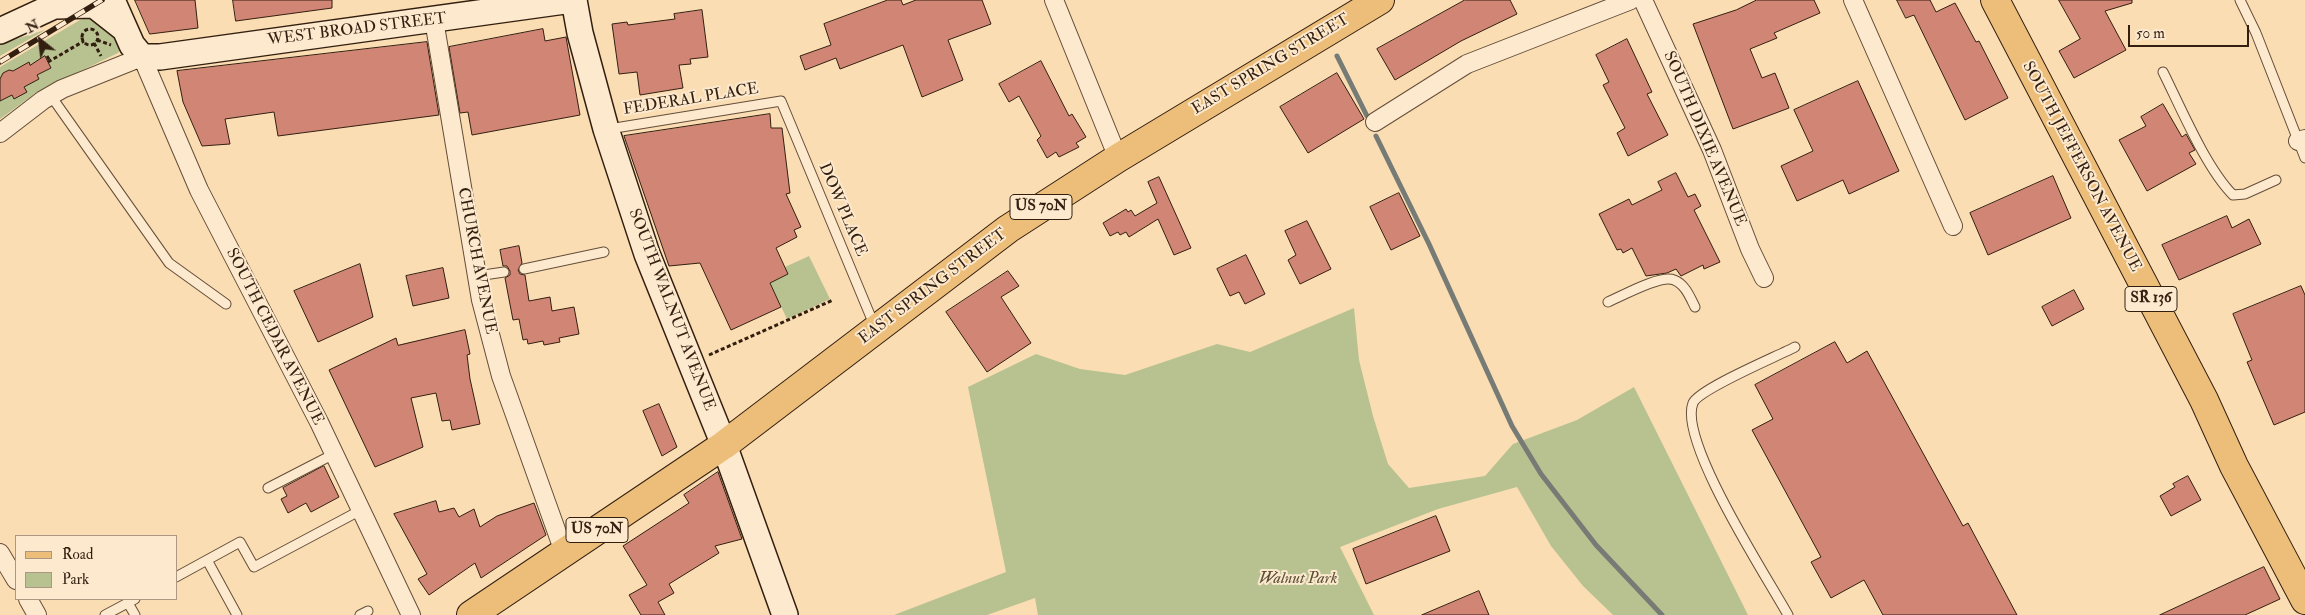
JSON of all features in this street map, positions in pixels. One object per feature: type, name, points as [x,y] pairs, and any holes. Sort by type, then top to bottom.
[{"type":"main road","name":"EAST SPRING STREET","points":[[724,446],[1008,229],[1118,158],[1380,0]]},
{"type":"main road","name":"SOUTH JEFFERSON AVENUE","points":[[1995,0],[2196,385],[2234,466],[2305,600]]},
{"type":"main road","name":"US 70N","points":[[486,608],[564,552],[724,446]]},
{"type":"street","name":"WEST BROAD STREET","points":[[142,57],[160,57],[573,0]]},
{"type":"street","name":"SOUTH WALNUT AVENUE","points":[[573,0],[606,129],[647,254],[724,446],[785,615]]},
{"type":"street","points":[[1054,0],[1118,158]]},
{"type":"street","points":[[1375,122],[1467,64],[1630,0]]},
{"type":"street","name":"SOUTH DIXIE AVENUE","points":[[1642,0],[1712,150],[1750,249],[1764,278]]},
{"type":"street","points":[[1854,0],[1953,226]]},
{"type":"street","points":[[0,31],[62,3],[94,5],[118,10],[132,45],[142,57],[62,89],[0,133]]},
{"type":"street","name":"CHURCH AVENUE","points":[[434,20],[481,300],[502,376],[564,552]]},
{"type":"street","name":"SOUTH CEDAR AVENUE","points":[[142,57],[199,190],[334,454],[411,615]]},
{"type":"street","points":[[0,553],[15,578]]},
{"type":"street","points":[[29,600],[37,615]]},
{"type":"lane","points":[[2240,0],[2302,140],[2305,158]]},
{"type":"lane","points":[[2163,72],[2223,186],[2233,195],[2245,194],[2276,180]]},
{"type":"lane","points":[[51,96],[169,263],[226,304]]},
{"type":"lane","name":"FEDERAL PLACE","points":[[606,129],[780,100]]},
{"type":"lane","name":"DOW PLACE","points":[[780,100],[876,330]]},
{"type":"lane","points":[[524,269],[604,252]]},
{"type":"lane","points":[[477,276],[504,272]]},
{"type":"lane","points":[[1608,302],[1664,278],[1674,280],[1684,287],[1695,307]]},
{"type":"lane","points":[[1788,615],[1711,480],[1694,440],[1690,418],[1693,402],[1707,390],[1796,348]]},
{"type":"lane","points":[[268,488],[334,454]]},
{"type":"lane","points":[[178,576],[240,542],[254,567],[361,510]]},
{"type":"lane","points":[[207,560],[237,615]]},
{"type":"lane","points":[[105,615],[132,601],[135,615]]},
{"type":"path","points":[[84,41],[83,34],[91,29],[96,31],[98,36],[94,44]]},
{"type":"path","points":[[84,41],[94,44]]},
{"type":"path","points":[[47,56],[49,62],[84,41]]},
{"type":"path","points":[[94,44],[104,61]]},
{"type":"path","points":[[704,357],[833,300]]},
{"type":"green space","points":[[94,16],[114,35],[119,45],[120,50],[118,53],[37,92],[0,119],[0,67],[80,20]]},
{"type":"green space","points":[[45,30],[0,56],[0,44]]},
{"type":"green space","points":[[809,256],[830,299],[787,319],[770,283],[788,274],[785,267]]},
{"type":"green space","name":"Walnut Park","points":[[1354,308],[1359,360],[1373,416],[1388,464],[1409,488],[1485,476],[1513,444],[1577,420],[1634,387],[1748,615],[1613,615],[1583,586],[1551,546],[1517,487],[1438,509],[1340,547],[1374,615],[1038,615],[1035,598],[987,615],[894,615],[1006,572],[968,387],[1036,354],[1080,369],[1125,375],[1217,344],[1250,352]]},
{"type":"building","points":[[135,0],[195,0],[198,28],[150,34]]},
{"type":"building","points":[[233,0],[332,0],[332,8],[236,21]]},
{"type":"building","points":[[888,0],[901,0],[903,5],[916,0],[982,0],[991,24],[948,40],[963,80],[922,97],[903,45],[840,69],[836,58],[805,70],[800,56],[831,45],[824,24]]},
{"type":"building","points":[[1465,0],[1510,0],[1517,14],[1461,41],[1395,80],[1377,49]]},
{"type":"building","points":[[1757,0],[1814,0],[1820,13],[1774,33],[1777,38],[1750,49],[1762,78],[1775,73],[1789,108],[1733,129],[1693,24],[1736,10]]},
{"type":"building","points":[[1897,0],[1930,0],[1936,12],[1955,3],[1976,42],[1979,41],[2008,98],[1965,120],[1914,15],[1906,18]]},
{"type":"building","points":[[2059,0],[2132,0],[2132,3],[2105,11],[2126,50],[2074,78],[2059,51],[2080,39]]},
{"type":"building","points":[[702,10],[708,57],[690,59],[691,64],[679,65],[683,88],[640,95],[637,72],[619,74],[612,24],[627,22],[628,25],[675,19],[674,14]]},
{"type":"building","points":[[543,29],[545,41],[566,37],[580,115],[472,135],[468,112],[460,113],[449,47]]},
{"type":"building","points":[[1627,39],[1652,92],[1647,94],[1668,135],[1628,156],[1617,133],[1625,128],[1603,85],[1609,82],[1596,55]]},
{"type":"building","points":[[427,42],[439,115],[278,136],[274,112],[225,119],[230,144],[202,146],[183,102],[177,71]]},
{"type":"building","points":[[45,56],[51,68],[37,75],[39,79],[24,87],[27,92],[14,99],[12,95],[0,101],[0,79],[3,73],[9,70],[13,71],[29,62],[30,65]]},
{"type":"building","points":[[1041,61],[1069,116],[1072,114],[1086,137],[1076,143],[1079,147],[1059,157],[1056,152],[1047,158],[1037,140],[1041,136],[1019,96],[1009,102],[999,84]]},
{"type":"building","points":[[1337,73],[1364,119],[1308,153],[1280,107]]},
{"type":"building","points":[[1858,81],[1899,171],[1849,194],[1843,180],[1797,201],[1781,166],[1813,151],[1794,110]]},
{"type":"building","points":[[2163,104],[2182,137],[2186,134],[2195,150],[2189,153],[2196,164],[2147,191],[2119,140],[2146,126],[2141,117]]},
{"type":"building","points":[[770,114],[771,128],[782,128],[790,193],[786,194],[801,227],[794,230],[797,237],[776,248],[788,274],[770,283],[781,307],[731,330],[700,263],[669,266],[624,136]]},
{"type":"building","points":[[1676,173],[1688,197],[1695,194],[1701,206],[1694,210],[1720,262],[1704,269],[1703,265],[1681,276],[1676,269],[1667,273],[1646,276],[1632,248],[1623,253],[1621,249],[1617,250],[1599,214],[1629,199],[1632,205],[1662,190],[1658,182]]},
{"type":"building","points":[[2053,176],[2071,218],[1988,255],[1970,213]]},
{"type":"building","points":[[1159,177],[1191,248],[1174,255],[1158,219],[1129,237],[1126,232],[1120,235],[1118,232],[1110,236],[1103,223],[1126,209],[1128,212],[1131,210],[1135,216],[1157,203],[1148,182]]},
{"type":"building","points":[[1399,193],[1420,236],[1391,250],[1370,207]]},
{"type":"building","points":[[2227,216],[2232,228],[2249,219],[2261,244],[2179,280],[2162,245]]},
{"type":"building","points":[[1307,221],[1331,269],[1300,284],[1288,260],[1296,255],[1285,231]]},
{"type":"building","points":[[519,246],[522,263],[518,270],[520,274],[525,275],[529,301],[550,297],[552,311],[574,307],[579,334],[559,338],[560,342],[544,345],[543,341],[528,344],[527,339],[523,340],[519,319],[513,320],[505,278],[510,275],[510,271],[507,266],[503,266],[500,250]]},
{"type":"building","points":[[1246,255],[1265,294],[1245,304],[1239,292],[1230,296],[1217,269]]},
{"type":"building","points":[[360,264],[373,317],[318,342],[294,291]]},
{"type":"building","points":[[443,268],[449,298],[413,306],[406,276]]},
{"type":"building","points":[[1008,271],[1019,286],[1001,297],[1031,343],[987,372],[946,312]]},
{"type":"building","points":[[2301,286],[2305,295],[2305,412],[2274,425],[2247,362],[2252,360],[2233,314]]},
{"type":"building","points":[[2074,290],[2084,309],[2052,326],[2042,307]]},
{"type":"building","points":[[465,330],[470,354],[467,355],[470,379],[480,424],[452,430],[450,420],[442,421],[436,393],[411,398],[423,447],[375,467],[329,370],[396,338],[398,345]]},
{"type":"building","points":[[1835,342],[1847,363],[1867,351],[1963,526],[1968,523],[2017,615],[1883,615],[1864,580],[1831,598],[1811,562],[1821,557],[1752,430],[1773,419],[1755,385]]},
{"type":"building","points":[[659,404],[677,447],[662,456],[643,411]]},
{"type":"building","points":[[324,466],[339,497],[311,512],[306,503],[288,513],[281,499],[287,496],[283,488]]},
{"type":"building","points":[[718,472],[742,539],[715,546],[719,553],[669,584],[674,593],[658,602],[665,615],[641,615],[629,595],[647,585],[623,546],[689,503],[684,495]]},
{"type":"building","points":[[2188,476],[2201,500],[2171,516],[2160,496],[2175,487],[2173,484]]},
{"type":"building","points":[[436,501],[439,512],[454,508],[459,517],[474,509],[480,527],[497,516],[534,503],[546,535],[481,578],[475,563],[429,595],[418,579],[427,574],[394,514]]},
{"type":"building","points":[[1436,516],[1450,551],[1366,584],[1353,549]]},
{"type":"building","points":[[2264,567],[2280,599],[2245,615],[2160,615]]},
{"type":"building","points":[[1479,591],[1489,615],[1422,615]]},
{"type":"waterway","points":[[1337,56],[1367,116]]},
{"type":"waterway","points":[[1376,136],[1429,244],[1512,426],[1541,474],[1596,545],[1662,615]]},
{"type":"railway","points":[[0,62],[102,0]]}]
